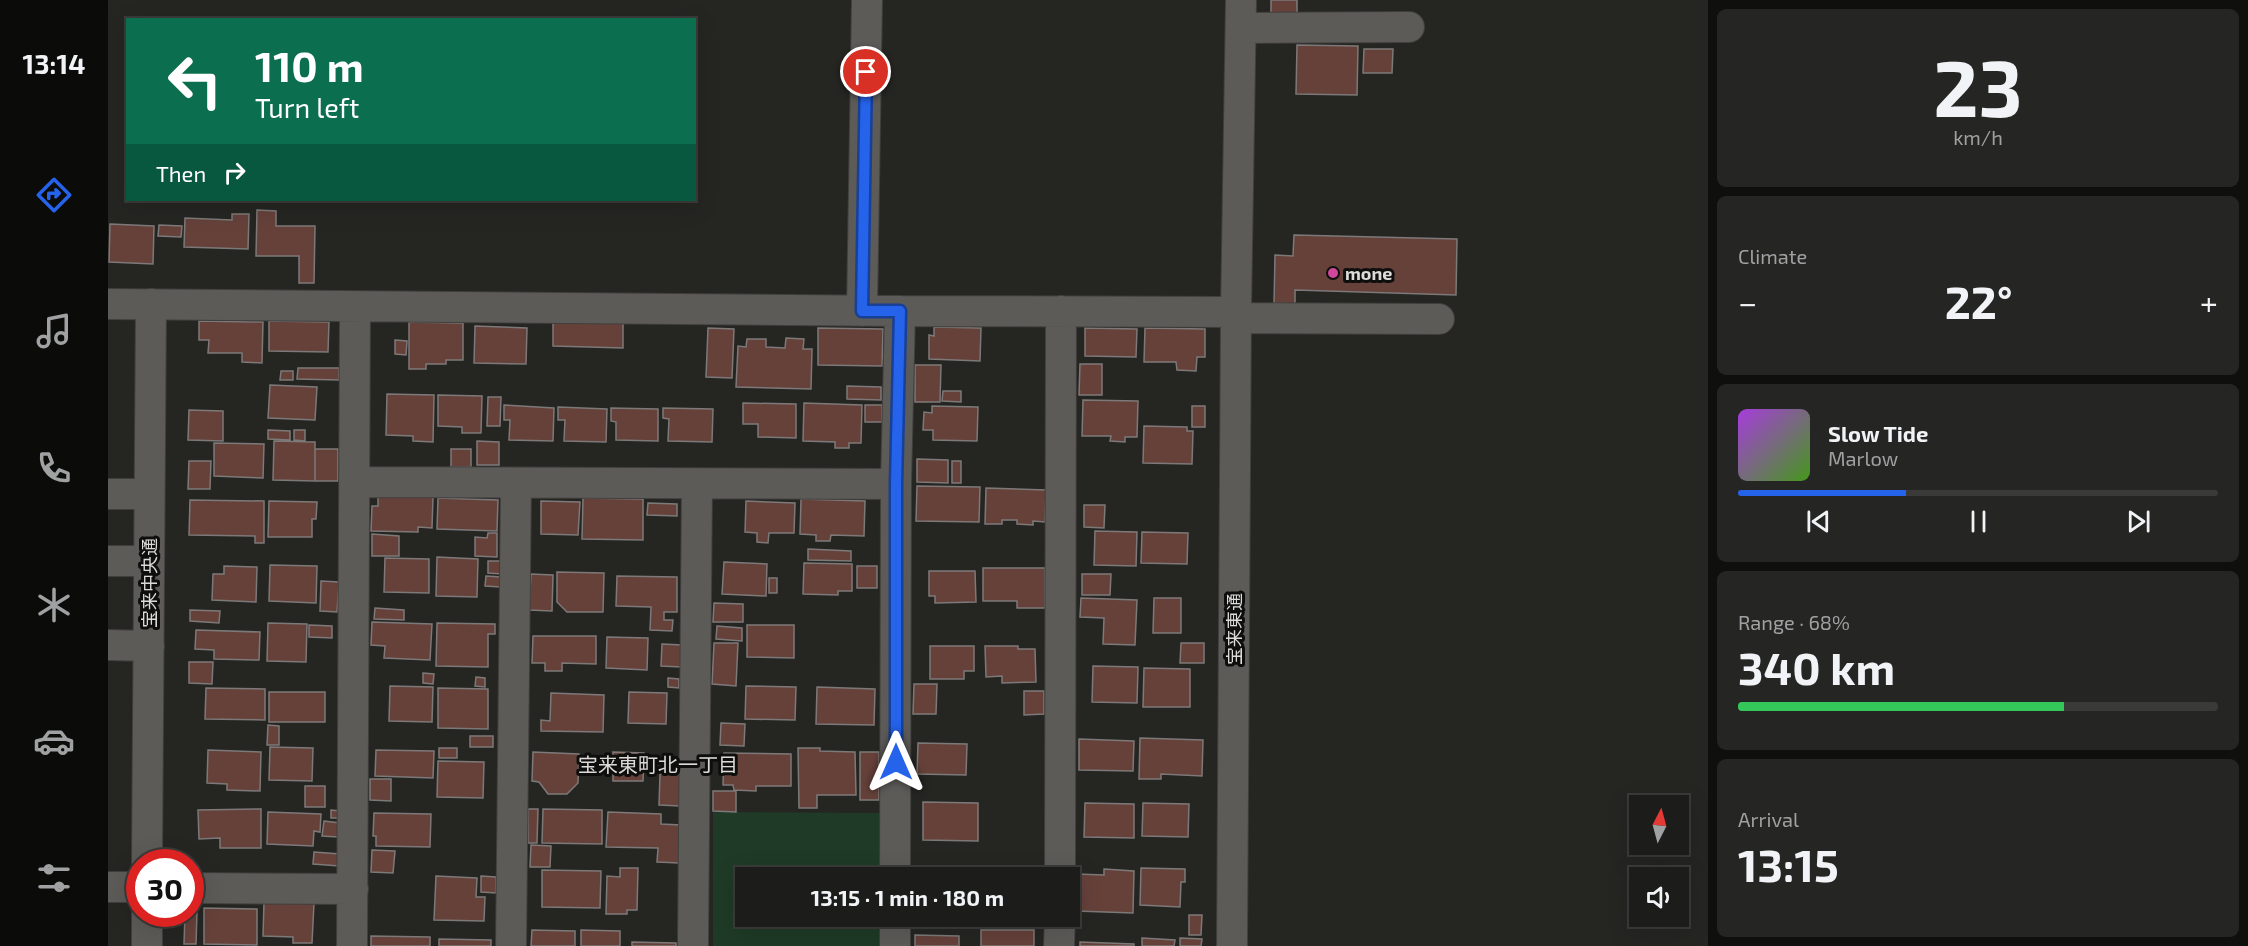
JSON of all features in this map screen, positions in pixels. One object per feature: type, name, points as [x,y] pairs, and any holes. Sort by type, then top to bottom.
[{"type":"street","points":[[862,311],[867,0]]},
{"type":"street","points":[[1241,14],[1409,27]]},
{"type":"street","name":"宝来東通","points":[[1232,946],[1236,315],[1241,14]]},
{"type":"street","points":[[108,304],[355,308],[1061,311],[1439,320]]},
{"type":"street","name":"宝来中央通","points":[[147,849],[151,304]]},
{"type":"street","points":[[352,946],[355,308]]},
{"type":"street","points":[[895,867],[896,484],[900,311]]},
{"type":"street","points":[[1060,867],[1061,311]]},
{"type":"street","points":[[354,482],[896,484]]},
{"type":"street","points":[[511,946],[516,483]]},
{"type":"street","points":[[693,946],[697,484]]},
{"type":"street","points":[[108,494],[150,494]]},
{"type":"street","points":[[108,561],[149,561]]},
{"type":"street","points":[[108,645],[148,646]]},
{"type":"street","points":[[108,887],[126,887]]},
{"type":"street","points":[[204,888],[353,889]]},
{"type":"street","points":[[147,927],[147,946]]},
{"type":"street","points":[[895,927],[895,946]]},
{"type":"street","points":[[1059,927],[1059,946]]},
{"type":"green space","points":[[713,812],[880,813],[881,867],[735,867],[735,927],[881,927],[881,946],[713,946]]},
{"type":"building","points":[[1271,0],[1297,0],[1297,16],[1271,15]]},
{"type":"building","points":[[1297,45],[1358,46],[1357,95],[1296,94]]},
{"type":"building","points":[[1364,49],[1393,49],[1392,73],[1363,73]]},
{"type":"building","points":[[257,210],[276,211],[276,226],[315,226],[314,283],[299,283],[299,256],[256,256]]},
{"type":"building","points":[[232,214],[249,214],[248,249],[184,247],[185,218],[232,220]]},
{"type":"building","points":[[110,224],[154,226],[153,264],[109,262]]},
{"type":"building","points":[[159,225],[182,226],[181,237],[158,236]]},
{"type":"building","points":[[1294,235],[1457,239],[1456,295],[1295,290],[1295,304],[1274,303],[1275,255],[1293,256]]},
{"type":"building","points":[[199,321],[263,322],[262,363],[242,362],[242,353],[208,353],[209,340],[199,340]]},
{"type":"building","points":[[269,321],[329,322],[328,352],[269,351]]},
{"type":"building","points":[[553,321],[623,323],[623,348],[553,346]]},
{"type":"building","points":[[409,322],[463,323],[463,360],[446,360],[446,364],[426,364],[426,369],[409,369]]},
{"type":"building","points":[[475,326],[527,328],[526,364],[474,363]]},
{"type":"building","points":[[934,327],[981,328],[980,361],[929,359],[929,335],[934,336]]},
{"type":"building","points":[[708,328],[734,329],[732,378],[706,377]]},
{"type":"building","points":[[818,328],[883,329],[882,366],[818,365]]},
{"type":"building","points":[[1085,328],[1137,329],[1136,357],[1085,356]]},
{"type":"building","points":[[1145,328],[1205,329],[1205,357],[1197,357],[1196,371],[1177,370],[1176,362],[1144,362]]},
{"type":"building","points":[[786,338],[804,339],[803,349],[812,349],[811,389],[736,387],[738,346],[746,347],[747,339],[766,339],[766,347],[785,348]]},
{"type":"building","points":[[395,340],[407,341],[406,355],[395,354]]},
{"type":"building","points":[[1080,364],[1102,364],[1102,395],[1079,395]]},
{"type":"building","points":[[915,365],[941,365],[940,402],[915,402]]},
{"type":"building","points":[[298,368],[339,368],[339,380],[297,379]]},
{"type":"building","points":[[281,371],[293,371],[293,380],[280,380]]},
{"type":"building","points":[[270,385],[317,387],[315,420],[268,418]]},
{"type":"building","points":[[847,386],[881,387],[881,400],[847,399]]},
{"type":"building","points":[[943,391],[961,391],[961,402],[942,401]]},
{"type":"building","points":[[387,394],[434,395],[433,442],[413,441],[413,436],[386,435]]},
{"type":"building","points":[[438,395],[482,396],[481,433],[462,433],[462,427],[438,426]]},
{"type":"building","points":[[488,397],[501,397],[500,426],[487,426]]},
{"type":"building","points":[[1083,400],[1138,401],[1137,437],[1125,437],[1125,442],[1110,441],[1111,436],[1082,436]]},
{"type":"building","points":[[743,403],[796,404],[796,438],[758,437],[758,424],[743,424]]},
{"type":"building","points":[[804,403],[862,405],[861,443],[849,443],[849,448],[835,448],[835,442],[803,441]]},
{"type":"building","points":[[504,405],[554,408],[553,441],[509,440],[510,420],[504,420]]},
{"type":"building","points":[[865,405],[882,405],[882,422],[865,422]]},
{"type":"building","points":[[932,406],[978,407],[977,441],[933,440],[933,430],[923,430],[924,412],[932,413]]},
{"type":"building","points":[[1192,406],[1205,406],[1205,427],[1192,427]]},
{"type":"building","points":[[558,407],[607,409],[606,442],[564,441],[565,420],[558,420]]},
{"type":"building","points":[[611,408],[658,409],[658,441],[616,440],[616,422],[611,421]]},
{"type":"building","points":[[663,408],[713,409],[712,442],[668,441],[669,419],[663,418]]},
{"type":"building","points":[[189,410],[223,411],[223,441],[188,440]]},
{"type":"building","points":[[1144,426],[1187,427],[1187,431],[1193,431],[1192,464],[1143,463]]},
{"type":"building","points":[[268,430],[290,431],[290,440],[268,439]]},
{"type":"building","points":[[294,430],[305,430],[305,441],[294,440]]},
{"type":"building","points":[[274,441],[315,442],[315,481],[273,480]]},
{"type":"building","points":[[477,441],[499,442],[499,465],[477,465]]},
{"type":"building","points":[[214,443],[264,444],[263,478],[214,476]]},
{"type":"building","points":[[315,449],[338,449],[338,481],[315,481]]},
{"type":"building","points":[[451,449],[471,449],[471,467],[451,467]]},
{"type":"building","points":[[917,459],[948,460],[948,483],[917,482]]},
{"type":"building","points":[[189,461],[211,461],[210,489],[188,489]]},
{"type":"building","points":[[952,461],[961,461],[961,483],[952,483]]},
{"type":"building","points":[[917,486],[980,487],[979,522],[916,521]]},
{"type":"building","points":[[986,488],[1046,490],[1045,522],[1033,521],[1033,525],[1017,524],[1017,520],[1002,520],[1002,524],[985,524]]},
{"type":"building","points":[[378,495],[433,497],[432,528],[418,527],[418,532],[371,531],[372,506],[378,506]]},
{"type":"building","points":[[438,498],[498,500],[497,531],[437,529]]},
{"type":"building","points":[[583,498],[643,499],[643,540],[582,539]]},
{"type":"building","points":[[801,499],[865,501],[864,536],[831,535],[830,541],[816,541],[816,535],[800,534]]},
{"type":"building","points":[[190,500],[264,501],[264,543],[255,543],[255,536],[189,535]]},
{"type":"building","points":[[269,501],[317,502],[316,519],[312,519],[312,537],[268,537]]},
{"type":"building","points":[[541,501],[580,502],[578,535],[541,534]]},
{"type":"building","points":[[746,501],[795,503],[794,533],[769,533],[768,543],[757,542],[757,533],[745,532]]},
{"type":"building","points":[[648,503],[677,504],[677,516],[647,515]]},
{"type":"building","points":[[1084,505],[1105,505],[1104,528],[1084,527]]},
{"type":"building","points":[[1095,531],[1137,532],[1136,566],[1094,565]]},
{"type":"building","points":[[1142,532],[1188,533],[1187,564],[1141,563]]},
{"type":"building","points":[[488,533],[497,533],[497,557],[475,556],[475,537],[487,538]]},
{"type":"building","points":[[372,534],[399,536],[399,556],[372,556]]},
{"type":"building","points":[[808,549],[851,551],[851,561],[808,560]]},
{"type":"building","points":[[437,557],[478,559],[477,597],[436,596]]},
{"type":"building","points":[[385,558],[429,559],[429,593],[384,592]]},
{"type":"building","points":[[488,561],[503,561],[502,574],[488,573]]},
{"type":"building","points":[[724,562],[767,564],[766,596],[722,594]]},
{"type":"building","points":[[804,563],[852,564],[852,591],[838,591],[838,595],[803,594]]},
{"type":"building","points":[[270,565],[317,566],[316,603],[269,601]]},
{"type":"building","points":[[224,566],[257,567],[256,602],[212,600],[213,574],[224,574]]},
{"type":"building","points":[[857,566],[877,566],[877,588],[857,588]]},
{"type":"building","points":[[983,568],[1045,568],[1045,608],[1017,608],[1017,601],[983,601]]},
{"type":"building","points":[[929,571],[975,571],[976,602],[935,603],[935,596],[929,596]]},
{"type":"building","points":[[557,572],[604,573],[603,612],[567,612],[557,602]]},
{"type":"building","points":[[531,574],[553,575],[552,611],[529,610]]},
{"type":"building","points":[[1082,574],[1111,574],[1110,595],[1082,595]]},
{"type":"building","points":[[486,576],[501,577],[500,587],[485,586]]},
{"type":"building","points":[[617,576],[677,577],[677,612],[664,612],[664,620],[673,620],[672,631],[650,630],[651,607],[616,606]]},
{"type":"building","points":[[769,578],[777,578],[777,593],[769,593]]},
{"type":"building","points":[[321,581],[339,582],[337,612],[320,611]]},
{"type":"building","points":[[1081,598],[1137,600],[1135,645],[1103,644],[1104,618],[1080,617]]},
{"type":"building","points":[[1154,598],[1181,598],[1181,633],[1153,633]]},
{"type":"building","points":[[714,603],[743,604],[743,622],[713,622]]},
{"type":"building","points":[[375,608],[404,610],[404,620],[374,619]]},
{"type":"building","points":[[190,610],[220,611],[219,623],[190,621]]},
{"type":"building","points":[[372,622],[432,624],[430,660],[384,658],[385,646],[371,645]]},
{"type":"building","points":[[268,623],[307,624],[306,662],[267,661]]},
{"type":"building","points":[[437,623],[495,624],[495,634],[488,634],[488,667],[436,666]]},
{"type":"building","points":[[309,625],[332,626],[332,638],[309,637]]},
{"type":"building","points":[[747,625],[794,625],[794,658],[747,657]]},
{"type":"building","points":[[717,626],[742,628],[742,641],[716,639]]},
{"type":"building","points":[[196,630],[260,632],[259,660],[214,659],[214,650],[195,649]]},
{"type":"building","points":[[533,636],[596,636],[596,664],[562,663],[562,671],[545,671],[545,663],[532,663]]},
{"type":"building","points":[[607,637],[648,638],[647,670],[606,668]]},
{"type":"building","points":[[714,643],[738,643],[736,686],[712,684]]},
{"type":"building","points":[[1181,643],[1204,643],[1204,663],[1180,663]]},
{"type":"building","points":[[662,644],[682,645],[681,667],[661,666]]},
{"type":"building","points":[[930,646],[974,646],[974,671],[964,671],[964,679],[930,679]]},
{"type":"building","points":[[985,646],[1018,646],[1018,649],[1035,649],[1036,682],[1002,683],[1002,676],[986,677]]},
{"type":"building","points":[[189,662],[213,662],[212,684],[189,683]]},
{"type":"building","points":[[1093,666],[1138,667],[1137,703],[1092,702]]},
{"type":"building","points":[[1144,668],[1190,669],[1190,707],[1143,707]]},
{"type":"building","points":[[423,673],[434,674],[433,684],[423,683]]},
{"type":"building","points":[[476,677],[485,678],[485,687],[475,686]]},
{"type":"building","points":[[668,678],[679,679],[679,688],[668,687]]},
{"type":"building","points":[[914,684],[937,684],[936,714],[913,714]]},
{"type":"building","points":[[390,686],[433,687],[432,722],[389,721]]},
{"type":"building","points":[[746,686],[796,687],[795,720],[745,719]]},
{"type":"building","points":[[817,687],[875,689],[874,725],[816,724]]},
{"type":"building","points":[[206,688],[265,689],[265,720],[205,719]]},
{"type":"building","points":[[438,688],[488,689],[488,729],[438,728]]},
{"type":"building","points":[[1024,691],[1044,691],[1044,714],[1024,715]]},
{"type":"building","points":[[269,692],[325,692],[325,722],[269,722]]},
{"type":"building","points":[[629,692],[667,693],[666,724],[628,723]]},
{"type":"building","points":[[551,693],[604,695],[603,732],[541,731],[541,720],[550,721]]},
{"type":"building","points":[[721,723],[745,724],[744,746],[720,745]]},
{"type":"building","points":[[268,725],[279,726],[279,745],[267,745]]},
{"type":"building","points":[[470,736],[493,736],[493,747],[470,747]]},
{"type":"building","points":[[1140,738],[1203,740],[1202,776],[1161,774],[1161,779],[1139,779]]},
{"type":"building","points":[[1079,739],[1134,741],[1133,771],[1079,770]]},
{"type":"building","points":[[918,743],[967,744],[966,775],[917,774]]},
{"type":"building","points":[[270,747],[313,748],[312,781],[269,780]]},
{"type":"building","points":[[439,748],[457,748],[457,758],[439,758]]},
{"type":"building","points":[[798,748],[855,752],[856,795],[817,795],[817,808],[799,808]]},
{"type":"building","points":[[208,750],[261,752],[260,791],[227,790],[227,784],[207,783]]},
{"type":"building","points":[[376,750],[434,751],[433,778],[375,776]]},
{"type":"building","points":[[533,752],[579,754],[578,783],[567,794],[548,794],[539,782],[532,781]]},
{"type":"building","points":[[613,752],[644,753],[643,781],[613,781]]},
{"type":"building","points":[[860,752],[879,752],[879,800],[860,800]]},
{"type":"building","points":[[724,753],[791,754],[791,786],[756,786],[756,791],[734,790],[733,785],[723,785]]},
{"type":"building","points":[[438,761],[484,762],[483,798],[437,797]]},
{"type":"building","points":[[660,774],[681,774],[680,806],[659,805]]},
{"type":"building","points":[[370,779],[391,779],[391,801],[370,800]]},
{"type":"building","points":[[305,786],[325,786],[325,807],[305,807]]},
{"type":"building","points":[[713,791],[736,791],[736,812],[713,811]]},
{"type":"building","points":[[923,802],[978,803],[978,841],[923,840]]},
{"type":"building","points":[[1085,803],[1134,804],[1134,838],[1084,837]]},
{"type":"building","points":[[1143,803],[1189,804],[1188,837],[1142,836]]},
{"type":"building","points":[[261,809],[261,848],[220,848],[220,838],[199,839],[198,810]]},
{"type":"building","points":[[528,809],[538,809],[537,843],[528,843]]},
{"type":"building","points":[[543,809],[602,810],[602,844],[542,843]]},
{"type":"building","points":[[331,810],[340,811],[340,818],[331,818]]},
{"type":"building","points":[[268,812],[321,814],[320,832],[314,831],[313,846],[267,844]]},
{"type":"building","points":[[608,812],[661,814],[661,824],[681,825],[679,863],[657,862],[658,848],[606,847]]},
{"type":"building","points":[[374,813],[431,814],[430,847],[376,846],[376,836],[373,836]]},
{"type":"building","points":[[324,821],[340,823],[338,837],[322,836]]},
{"type":"building","points":[[531,845],[551,846],[550,867],[530,867]]},
{"type":"building","points":[[372,850],[395,851],[393,873],[371,872]]},
{"type":"building","points":[[314,852],[340,854],[339,866],[313,864]]},
{"type":"building","points":[[620,868],[638,868],[637,910],[627,910],[627,914],[606,914],[607,876],[620,877]]},
{"type":"building","points":[[1141,868],[1185,869],[1185,882],[1181,882],[1180,907],[1140,905]]},
{"type":"building","points":[[1104,869],[1134,871],[1133,913],[1080,911],[1080,874],[1104,875]]},
{"type":"building","points":[[542,870],[601,871],[600,908],[542,907]]},
{"type":"building","points":[[436,876],[477,878],[476,897],[485,897],[484,921],[434,920]]},
{"type":"building","points":[[481,876],[496,877],[496,893],[481,892]]},
{"type":"building","points":[[264,902],[314,903],[312,943],[293,943],[293,937],[263,936]]},
{"type":"building","points":[[204,908],[257,909],[257,945],[204,944]]},
{"type":"building","points":[[1189,915],[1202,915],[1201,935],[1189,935]]},
{"type":"building","points":[[185,927],[197,927],[196,944],[184,944]]},
{"type":"building","points":[[532,930],[575,931],[575,946],[531,946]]},
{"type":"building","points":[[581,930],[620,931],[620,946],[581,946]]},
{"type":"building","points":[[981,930],[1034,930],[1034,946],[981,946]]},
{"type":"building","points":[[915,935],[959,936],[959,946],[915,946]]},
{"type":"building","points":[[371,936],[430,937],[430,946],[371,946]]},
{"type":"building","points":[[1142,938],[1175,940],[1174,946],[1142,946]]},
{"type":"building","points":[[1180,938],[1202,939],[1201,946],[1180,946]]},
{"type":"building","points":[[439,939],[491,940],[491,946],[439,946]]},
{"type":"building","points":[[632,942],[676,943],[676,946],[632,946]]},
{"type":"building","points":[[1080,942],[1134,944],[1134,946],[1080,946]]},
{"type":"place","name":"mone","points":[[1333,273]]},
{"type":"district","name":"宝来東町北一丁目","points":[[658,764]]},
{"type":"route","points":[[866,72],[862,311],[900,311],[896,484],[896,762]]}]
